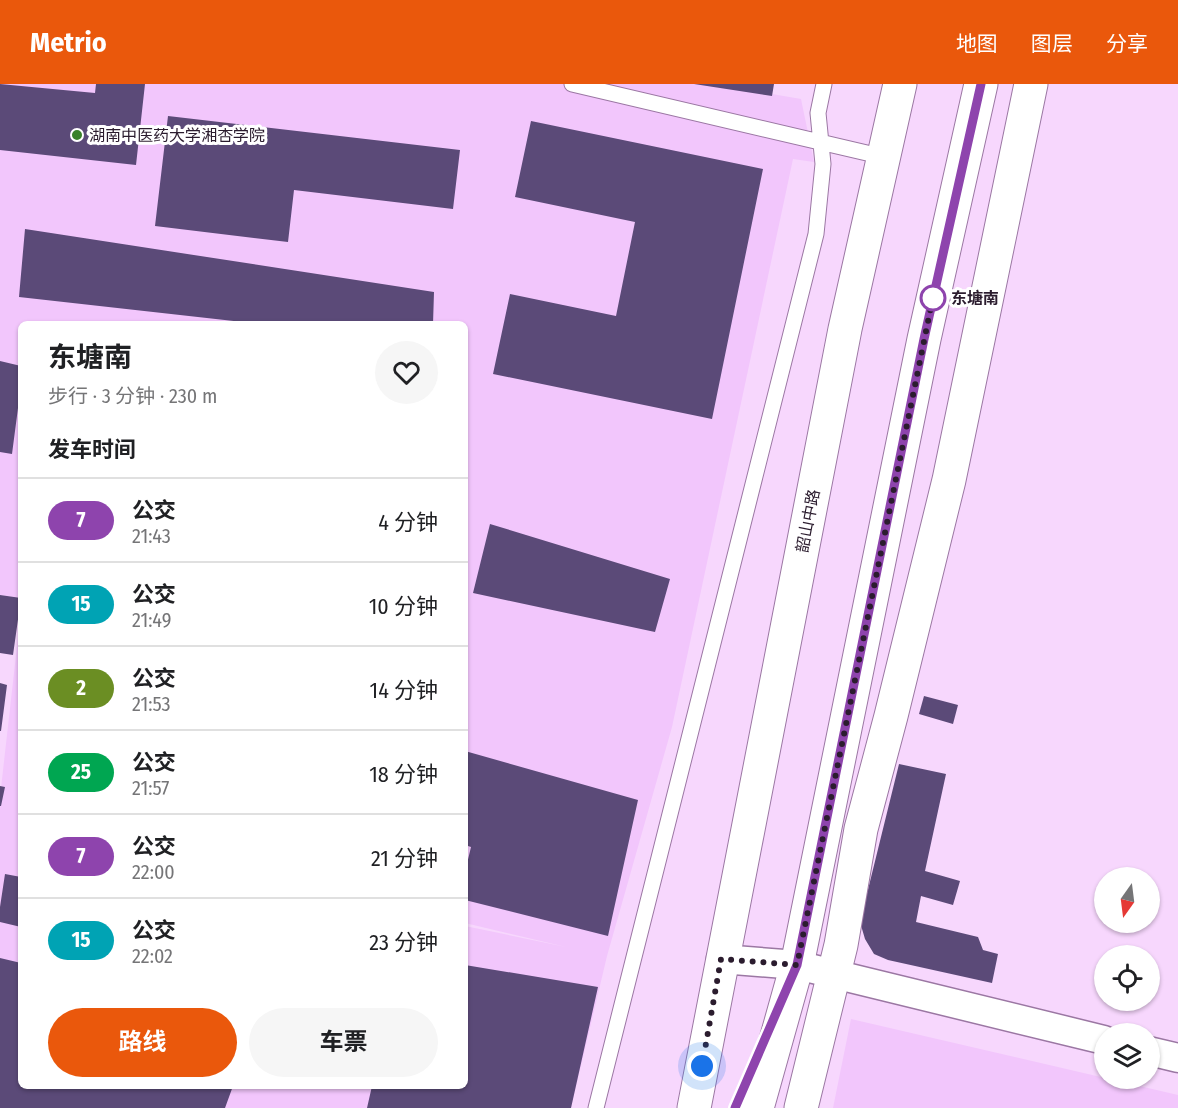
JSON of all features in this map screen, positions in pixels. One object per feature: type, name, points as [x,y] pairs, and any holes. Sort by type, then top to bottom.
[{"type":"main road","name":"韶山中路","points":[[694,1108],[721,959],[845,329],[900,84]]},
{"type":"main road","points":[[757,1108],[797,965],[924,339],[981,84]]},
{"type":"main road","points":[[801,1108],[841,945],[861,829],[949,480],[1031,84]]},
{"type":"main road","name":"韶山中路","points":[[673,1108],[721,959]]},
{"type":"main road","points":[[735,1108],[797,965]]},
{"type":"street","points":[[721,959],[797,965],[1094,1038]]},
{"type":"street","points":[[1160,1054],[1178,1058]]},
{"type":"lane","points":[[572,84],[884,157]]},
{"type":"lane","points":[[596,1108],[816,234],[823,164],[818,114],[824,84]]},
{"type":"shaded area","points":[[0,84],[714,84],[801,99],[814,162],[793,159],[672,727],[607,956],[571,1108],[0,1108],[0,797],[18,638],[18,1089],[468,1089],[468,927],[566,947],[468,924],[468,321],[18,321],[18,598],[0,595]]},
{"type":"shaded area","points":[[851,1019],[1094,1075],[1094,1089],[1152,1089],[1178,1095],[1178,1108],[833,1108]]},
{"type":"building","points":[[0,84],[95,93],[96,84],[145,84],[136,165],[0,150]]},
{"type":"building","points":[[694,84],[774,84],[772,96]]},
{"type":"building","points":[[168,116],[460,150],[453,209],[294,190],[288,242],[155,226]]},
{"type":"building","points":[[531,121],[763,169],[712,419],[493,374],[510,294],[616,316],[635,222],[515,197]]},
{"type":"building","points":[[25,229],[434,292],[433,321],[233,321],[19,297]]},
{"type":"building","points":[[0,361],[18,365],[18,408],[12,454],[0,452]]},
{"type":"building","points":[[490,524],[670,579],[655,632],[473,593]]},
{"type":"building","points":[[0,595],[18,598],[18,619],[13,655],[0,653]]},
{"type":"building","points":[[0,683],[7,685],[1,731],[0,731]]},
{"type":"building","points":[[924,696],[958,705],[953,724],[919,714]]},
{"type":"building","points":[[468,752],[638,800],[608,936],[468,901],[468,860],[471,847],[468,846]]},
{"type":"building","points":[[899,764],[946,774],[925,871],[960,881],[953,905],[921,896],[916,922],[978,937],[983,950],[998,954],[992,983],[888,960],[874,954],[865,939],[860,922]]},
{"type":"building","points":[[0,786],[5,787],[1,806],[0,806]]},
{"type":"building","points":[[5,874],[18,876],[18,926],[0,922]]},
{"type":"building","points":[[0,958],[18,962],[18,1089],[232,1089],[225,1108],[0,1108]]},
{"type":"building","points":[[468,965],[598,987],[571,1108],[367,1108],[371,1089],[468,1089]]},
{"type":"bus line","name":"7","points":[[735,1108],[797,965],[924,339],[981,84]]},
{"type":"place","name":"湖南中医药大学湘杏学院","points":[[77,135]]},
{"type":"place","name":"东塘南","points":[[933,298]]},
{"type":"route","points":[[702,1066],[721,959],[797,965],[934,292],[933,298]]}]
